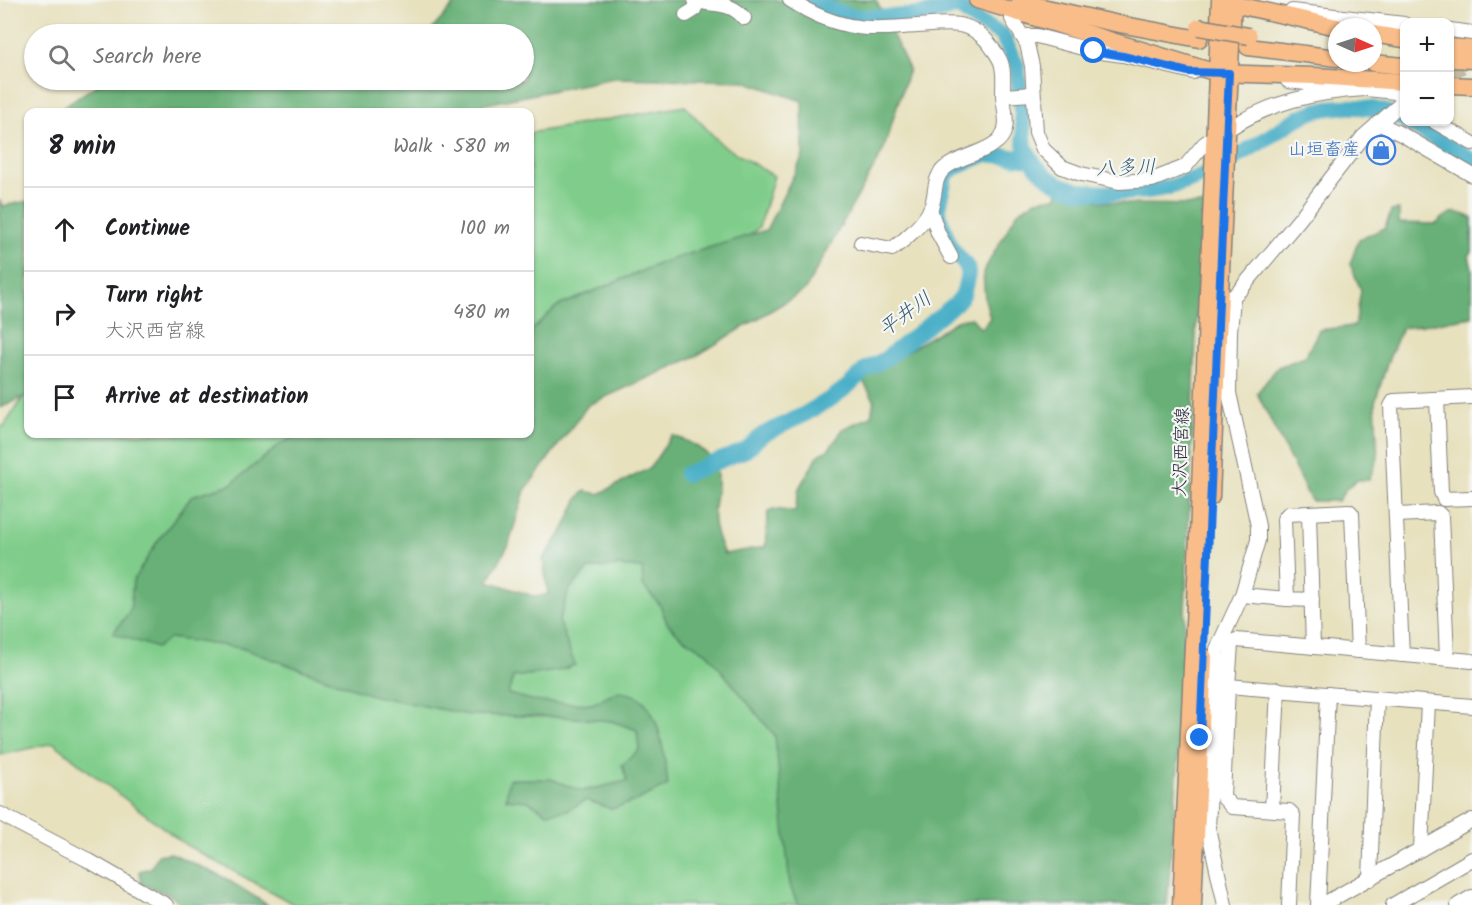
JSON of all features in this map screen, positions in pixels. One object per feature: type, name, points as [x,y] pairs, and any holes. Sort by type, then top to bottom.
[{"type":"main road","points":[[977,0],[1223,73],[1400,82]]},
{"type":"main road","points":[[1010,0],[1105,21],[1199,33],[1328,56]]},
{"type":"main road","points":[[1058,0],[1199,33]]},
{"type":"main road","points":[[1224,1],[1328,25]]},
{"type":"main road","name":"大沢西宮線","points":[[1181,905],[1223,135],[1224,1]]},
{"type":"main road","points":[[1382,35],[1400,38]]},
{"type":"main road","points":[[1249,41],[1328,46]]},
{"type":"main road","points":[[1454,47],[1472,49]]},
{"type":"main road","points":[[1382,52],[1400,54]]},
{"type":"main road","points":[[1454,59],[1472,60]]},
{"type":"main road","points":[[1382,64],[1400,66]]},
{"type":"main road","points":[[1454,70],[1472,71]]},
{"type":"main road","points":[[1454,85],[1472,86]]},
{"type":"main road","name":"大沢西宮線","points":[[1193,905],[1219,309],[1219,179]]},
{"type":"street","points":[[790,0],[838,24],[875,28],[941,23],[962,25],[975,30],[986,40],[1002,64],[1006,115],[1005,128],[998,141],[943,169],[937,180],[930,209],[918,225],[892,249],[861,243]]},
{"type":"street","points":[[686,15],[694,10],[696,1],[722,3],[740,12],[744,18]]},
{"type":"street","points":[[1251,7],[1400,24]]},
{"type":"street","points":[[1012,19],[1027,44],[1032,66],[1036,132],[1043,149],[1062,167],[1081,174],[1119,182],[1152,180],[1185,167],[1204,144],[1223,135],[1255,114],[1291,100],[1332,91],[1365,89]]},
{"type":"street","points":[[1454,31],[1472,33]]},
{"type":"street","points":[[1022,36],[1037,36],[1188,72],[1223,73]]},
{"type":"street","points":[[1263,75],[1299,83],[1395,92],[1400,96]]},
{"type":"street","points":[[1004,96],[1032,95]]},
{"type":"street","points":[[1219,309],[1233,299],[1298,221],[1363,137],[1400,104]]},
{"type":"street","points":[[1378,123],[1472,175]]},
{"type":"street","points":[[1442,126],[1472,143]]},
{"type":"street","points":[[930,209],[938,233],[951,257]]},
{"type":"street","points":[[1225,905],[1208,828],[1217,649],[1242,595],[1258,540],[1258,526],[1229,393],[1233,299]]},
{"type":"street","points":[[1402,655],[1391,406],[1394,401],[1472,397]]},
{"type":"street","points":[[1437,399],[1441,492],[1444,499],[1472,498]]},
{"type":"street","points":[[1287,599],[1284,519],[1288,514],[1349,511],[1352,514],[1358,651]]},
{"type":"street","points":[[1397,515],[1438,513],[1441,516],[1447,658]]},
{"type":"street","points":[[1309,514],[1313,647]]},
{"type":"street","points":[[1242,595],[1312,600]]},
{"type":"street","points":[[1289,905],[1293,815],[1289,811],[1232,807],[1224,797],[1231,644],[1236,640],[1472,661]]},
{"type":"street","points":[[1228,686],[1472,706]]},
{"type":"street","points":[[1272,809],[1278,689]]},
{"type":"street","points":[[1328,694],[1320,905],[1472,820]]},
{"type":"street","points":[[1370,879],[1377,698]]},
{"type":"street","points":[[1421,849],[1428,703]]},
{"type":"street","points":[[0,814],[86,859],[166,905]]},
{"type":"street","points":[[1394,905],[1472,859]]},
{"type":"street","points":[[1458,905],[1472,897]]},
{"type":"green space","points":[[458,0],[876,0],[909,69],[883,151],[805,290],[696,356],[588,405],[525,490],[509,544],[488,581],[536,597],[548,594],[543,559],[564,529],[578,498],[585,491],[599,494],[650,468],[672,435],[698,447],[715,466],[717,486],[714,521],[724,554],[765,547],[768,511],[773,509],[795,512],[799,488],[819,454],[828,450],[842,429],[871,416],[874,400],[862,379],[958,320],[972,318],[981,329],[990,318],[985,299],[983,272],[1017,213],[1036,200],[1056,197],[1062,184],[1098,201],[1204,205],[1199,261],[1180,738],[1167,905],[798,905],[790,886],[775,736],[707,653],[681,637],[667,623],[660,605],[643,586],[642,568],[617,566],[588,569],[569,590],[559,621],[575,665],[558,671],[513,677],[508,694],[540,702],[592,704],[619,691],[636,696],[646,704],[657,725],[668,785],[638,800],[612,809],[586,800],[568,810],[547,813],[528,801],[506,799],[509,779],[551,779],[582,791],[627,781],[622,765],[639,750],[637,730],[611,721],[562,717],[469,715],[375,696],[241,648],[170,638],[156,648],[113,633],[130,611],[133,581],[157,542],[192,496],[231,484],[292,438],[534,438],[534,328],[556,307],[663,262],[766,230],[803,156],[802,101],[744,81],[614,78],[467,108],[63,108],[89,90],[534,90],[534,24],[437,24]]},
{"type":"green space","points":[[685,106],[722,145],[774,176],[759,227],[647,325],[630,366],[534,434],[534,132]]},
{"type":"green space","points":[[0,200],[2,206],[24,202],[24,397],[0,408]]},
{"type":"green space","points":[[1399,210],[1399,223],[1436,224],[1452,213],[1461,213],[1472,218],[1472,251],[1469,256],[1472,269],[1472,317],[1402,328],[1388,361],[1375,402],[1378,458],[1369,480],[1356,480],[1345,490],[1338,501],[1311,501],[1257,393],[1278,367],[1305,357],[1319,330],[1355,326],[1361,290],[1350,264],[1359,239],[1385,228],[1391,211]]},
{"type":"green space","points":[[24,396],[24,438],[529,438],[488,467],[432,578],[543,626],[604,516],[777,661],[842,905],[295,905],[186,845],[54,743],[0,755],[0,427],[4,426]]},
{"type":"green space","points":[[171,853],[223,877],[268,905],[182,905],[170,895],[141,884],[139,871],[151,868],[158,855]]},
{"type":"waterway","points":[[813,0],[837,12],[863,17],[921,14],[956,6]]},
{"type":"waterway","name":"八多川","points":[[949,0],[975,20],[1002,35],[1017,66],[1025,146],[1030,157],[1043,174],[1051,180],[1081,191],[1140,192],[1178,185],[1215,169],[1299,118],[1315,111],[1337,107],[1361,107],[1384,111],[1400,118]]},
{"type":"waterway","name":"八多川","points":[[1414,126],[1472,160]]},
{"type":"waterway","name":"平井川","points":[[686,474],[746,450],[762,435],[832,398],[866,369],[885,359],[956,303],[963,295],[968,274],[967,267],[950,246],[938,212],[945,176],[952,169],[986,154],[1030,159]]},
{"type":"tunnel","points":[[1453,72],[1472,61]]},
{"type":"place","name":"山垣畜産","points":[[1381,150]]},
{"type":"route","points":[[1094,51],[1188,72],[1229,73],[1200,738]]}]
